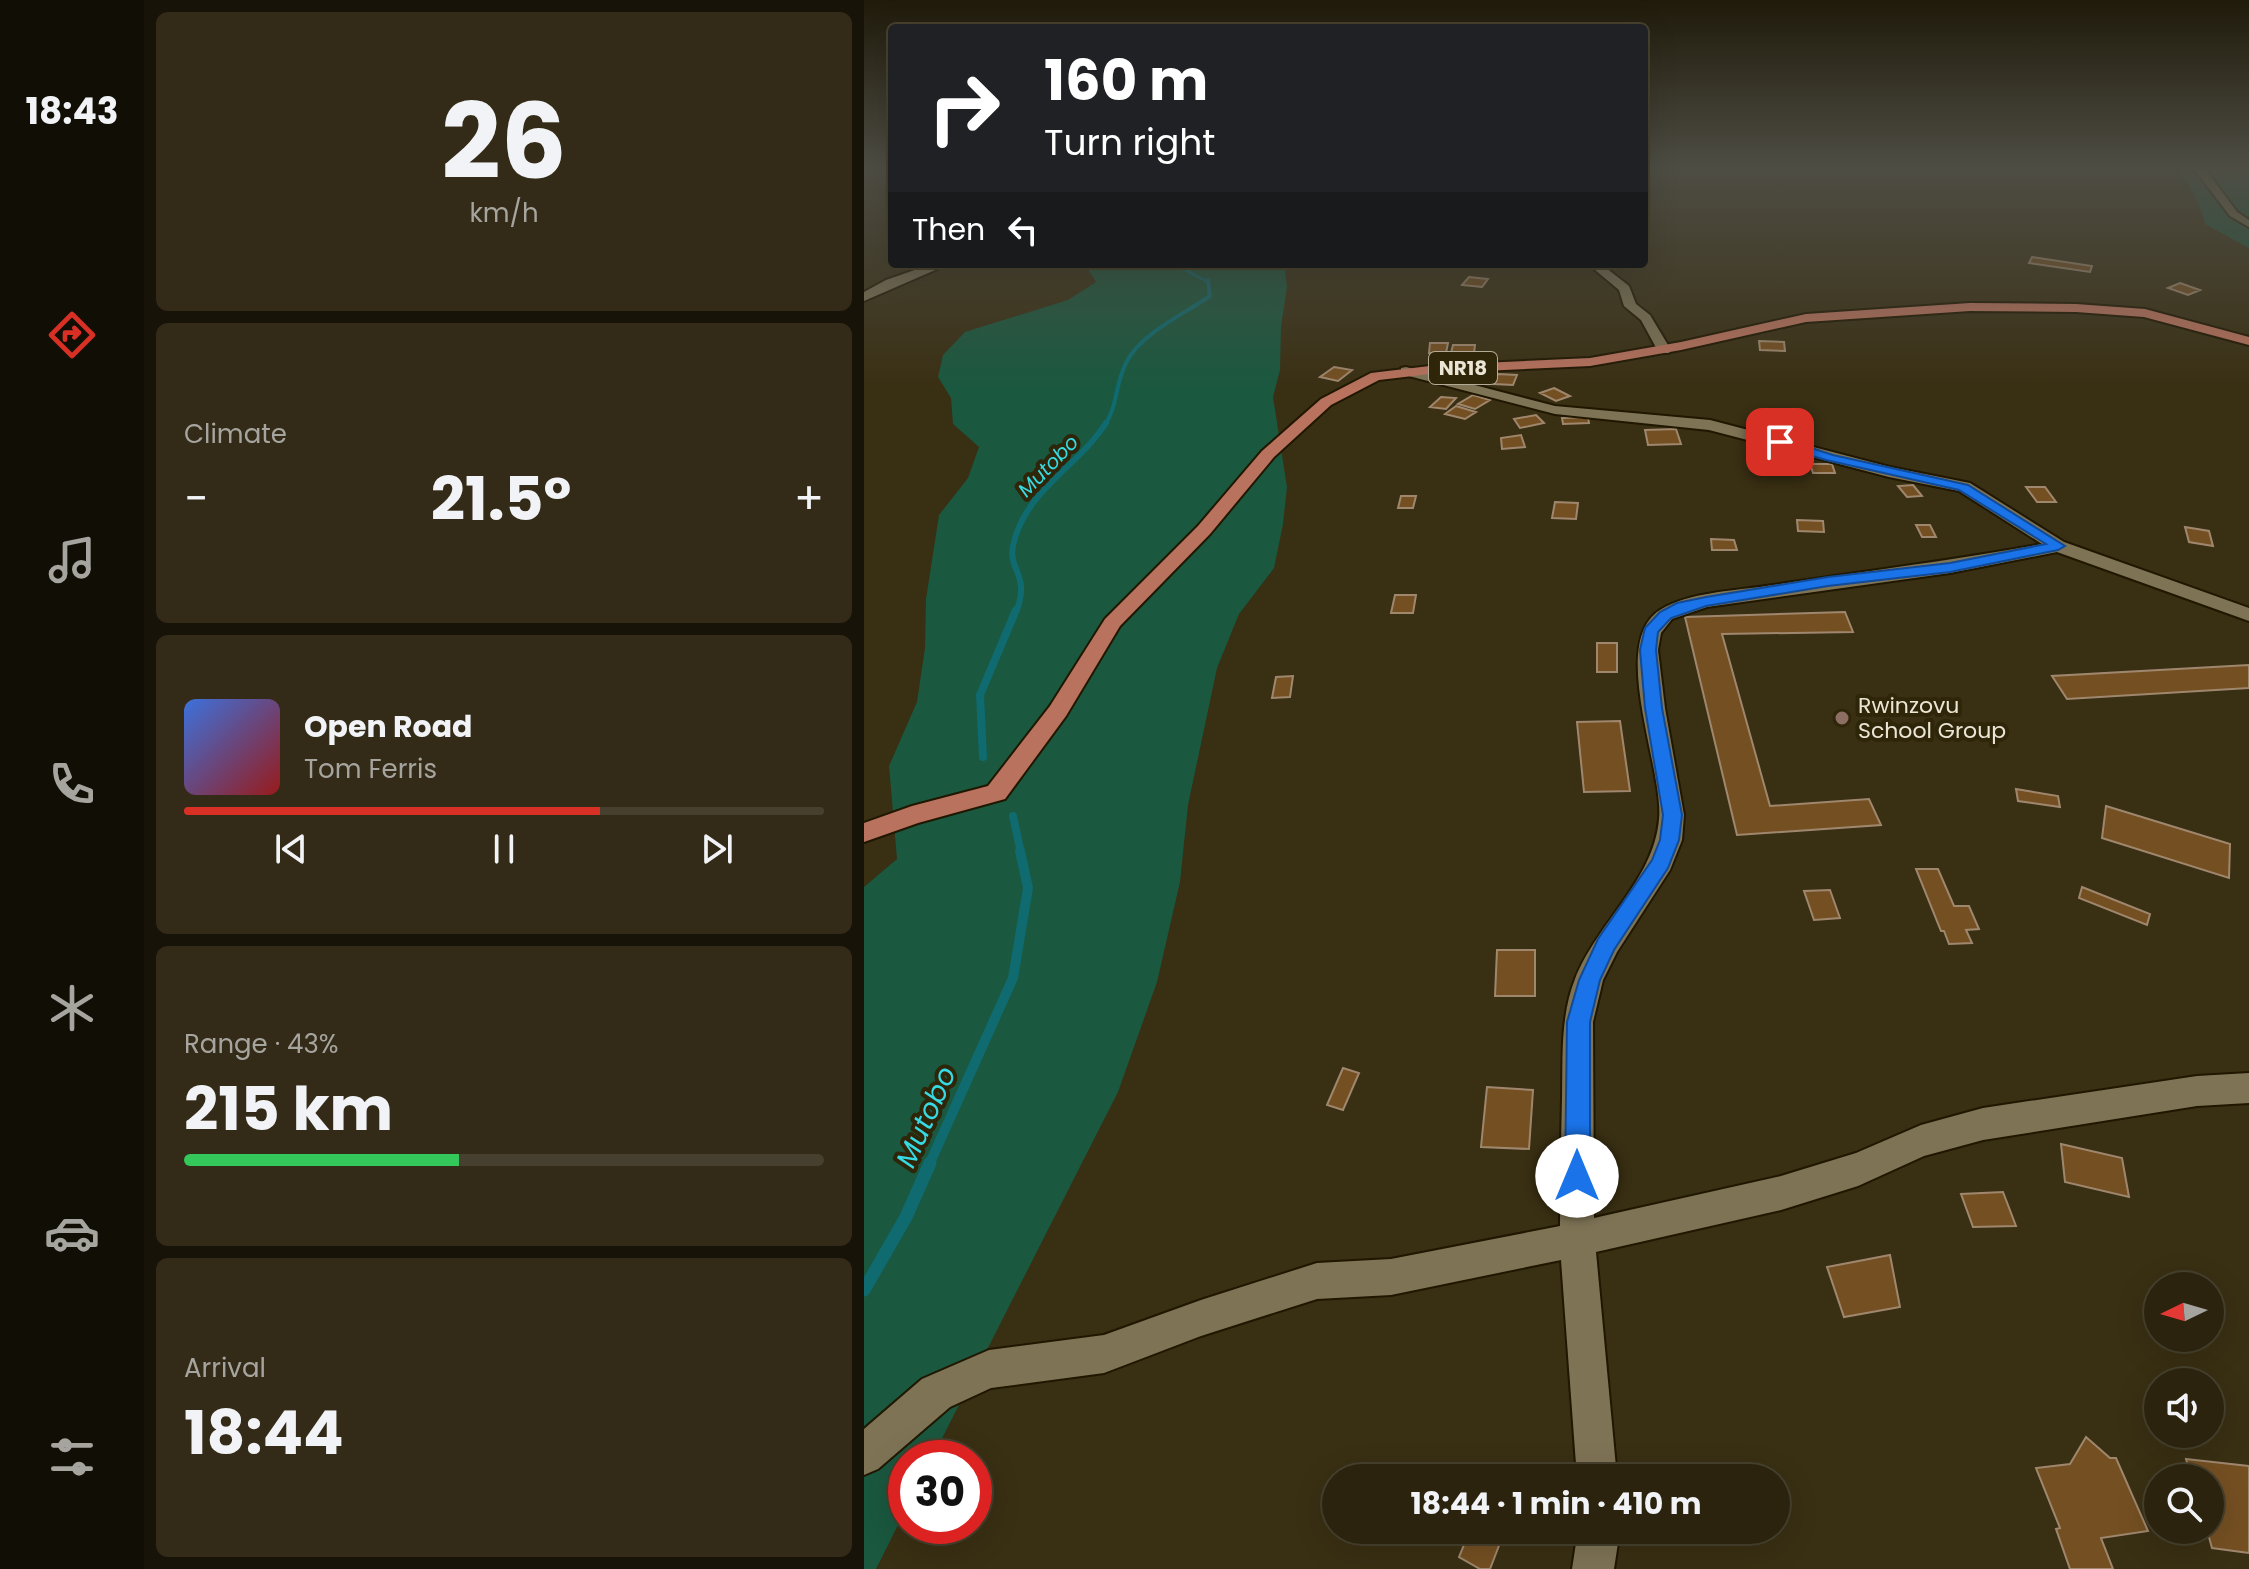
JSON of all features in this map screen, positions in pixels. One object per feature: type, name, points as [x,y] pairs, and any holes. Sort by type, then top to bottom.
[{"type":"main road","name":"NR18","points":[[864,833],[912,815],[996,793],[1058,711],[1112,623],[1204,530],[1268,454],[1326,402],[1376,376],[1406,371],[1590,362],[1664,350],[1806,318],[1970,307],[2110,309],[2145,313],[2249,341]]},
{"type":"street","points":[[864,297],[890,283],[932,268]]},
{"type":"street","points":[[1599,268],[1625,289],[1630,306],[1646,318],[1664,350]]},
{"type":"street","points":[[1406,371],[1555,410],[1710,425],[1889,472],[1964,487],[2058,546],[2249,615]]},
{"type":"street","points":[[1596,1464],[1577,1237],[1578,1022],[1589,980],[1606,945],[1661,863],[1671,828],[1672,815],[1654,708],[1648,650],[1651,632],[1665,615],[1706,601],[1950,567],[2058,546]]},
{"type":"street","points":[[864,1455],[936,1393],[989,1369],[1104,1354],[1201,1318],[1317,1281],[1391,1277],[1508,1255],[1781,1193],[1858,1169],[1921,1141],[1983,1124],[2197,1091],[2249,1088]]},
{"type":"street","points":[[1593,1569],[1597,1544]]},
{"type":"green space","points":[[1087,268],[1285,268],[1287,287],[1281,326],[1280,370],[1273,397],[1287,487],[1283,524],[1274,568],[1239,614],[1217,668],[1188,805],[1180,882],[1157,982],[1118,1092],[941,1440],[888,1440],[888,1544],[876,1569],[864,1569],[864,887],[897,859],[889,766],[917,702],[925,648],[926,599],[939,515],[968,478],[979,447],[953,424],[951,398],[938,377],[943,355],[965,332],[1068,300],[1096,282]]},
{"type":"building","points":[[2032,257],[2092,266],[2090,272],[2029,263]]},
{"type":"building","points":[[1469,277],[1488,279],[1482,287],[1462,285]]},
{"type":"building","points":[[2180,283],[2200,290],[2188,295],[2168,288]]},
{"type":"building","points":[[1759,341],[1784,342],[1785,351],[1760,350]]},
{"type":"building","points":[[1430,343],[1448,343],[1446,353],[1429,353]]},
{"type":"building","points":[[1453,345],[1475,345],[1474,353],[1451,353]]},
{"type":"building","points":[[1334,367],[1352,370],[1338,381],[1320,377]]},
{"type":"building","points":[[1498,374],[1517,375],[1513,385],[1494,384]]},
{"type":"building","points":[[1554,388],[1570,396],[1556,401],[1540,393]]},
{"type":"building","points":[[1473,395],[1490,400],[1475,409],[1458,404]]},
{"type":"building","points":[[1441,397],[1456,398],[1446,409],[1430,407]]},
{"type":"building","points":[[1456,406],[1476,412],[1465,419],[1445,414]]},
{"type":"building","points":[[1536,415],[1544,423],[1520,428],[1514,419]]},
{"type":"building","points":[[1588,417],[1589,423],[1563,424],[1562,418]]},
{"type":"building","points":[[1676,429],[1681,444],[1648,445],[1645,430]]},
{"type":"building","points":[[1521,435],[1525,447],[1502,449],[1501,438]]},
{"type":"building","points":[[1810,464],[1832,464],[1835,473],[1813,473]]},
{"type":"building","points":[[1913,485],[1922,496],[1907,497],[1898,486]]},
{"type":"building","points":[[2026,487],[2045,487],[2056,502],[2037,502]]},
{"type":"building","points":[[1401,496],[1416,496],[1413,508],[1398,508]]},
{"type":"building","points":[[1555,502],[1578,503],[1576,519],[1552,518]]},
{"type":"building","points":[[1797,520],[1823,521],[1824,532],[1798,531]]},
{"type":"building","points":[[1916,525],[1930,525],[1936,537],[1922,537]]},
{"type":"building","points":[[2185,527],[2209,531],[2213,546],[2189,542]]},
{"type":"building","points":[[1711,539],[1734,540],[1737,550],[1712,550]]},
{"type":"building","points":[[1395,595],[1416,595],[1413,613],[1391,613]]},
{"type":"building","points":[[1845,612],[1853,632],[1722,634],[1770,806],[1869,799],[1881,825],[1737,835],[1685,617]]},
{"type":"building","points":[[1597,643],[1617,643],[1617,672],[1597,672]]},
{"type":"building","points":[[2249,665],[2249,688],[2067,699],[2052,676]]},
{"type":"building","points":[[1293,676],[1290,697],[1272,698],[1276,677]]},
{"type":"building","points":[[1620,721],[1630,791],[1584,792],[1577,722]]},
{"type":"building","points":[[2016,789],[2058,796],[2060,807],[2018,801]]},
{"type":"building","points":[[2106,806],[2230,844],[2229,878],[2102,838]]},
{"type":"building","points":[[1916,869],[1938,869],[1954,906],[1969,906],[1979,929],[1966,930],[1972,943],[1949,944]]},
{"type":"building","points":[[2082,887],[2150,914],[2147,925],[2079,898]]},
{"type":"building","points":[[1830,890],[1840,918],[1814,920],[1804,891]]},
{"type":"building","points":[[1497,950],[1535,950],[1535,996],[1495,996]]},
{"type":"building","points":[[1343,1068],[1359,1073],[1343,1110],[1327,1105]]},
{"type":"building","points":[[1487,1087],[1533,1090],[1529,1149],[1481,1147]]},
{"type":"building","points":[[2061,1144],[2122,1158],[2129,1197],[2065,1182]]},
{"type":"building","points":[[2003,1192],[2016,1226],[1973,1227],[1961,1194]]},
{"type":"building","points":[[1890,1255],[1900,1307],[1844,1317],[1827,1267]]},
{"type":"building","points":[[2086,1437],[2110,1458],[2116,1458],[2144,1522],[2144,1532],[2101,1538],[2113,1569],[2070,1569],[2056,1529],[2060,1528],[2036,1468],[2070,1464]]},
{"type":"building","points":[[2186,1459],[2249,1466],[2249,1553],[2212,1548],[2211,1544],[2224,1544],[2224,1464],[2187,1464]]},
{"type":"building","points":[[1464,1544],[1500,1544],[1490,1569],[1480,1569],[1459,1557]]},
{"type":"waterway","name":"Mutobo","points":[[1182,268],[1208,282]]},
{"type":"waterway","name":"Mutobo","points":[[1106,423],[1123,370],[1134,351],[1164,325],[1210,296],[1208,280]]},
{"type":"waterway","name":"Mutobo","points":[[1016,612],[1021,590],[1012,554],[1019,527],[1040,495],[1106,423]]},
{"type":"waterway","name":"Mutobo","points":[[983,757],[980,695],[1016,610]]},
{"type":"waterway","name":"Mutobo","points":[[1013,816],[1021,853]]},
{"type":"waterway","name":"Mutobo","points":[[929,1165],[1013,978],[1028,888],[1020,851]]},
{"type":"waterway","name":"Mutobo","points":[[864,1290],[906,1217],[930,1163]]},
{"type":"place","name":"Rwinzovu School Group","points":[[1842,718]]},
{"type":"route","points":[[1577,1176],[1578,1022],[1589,980],[1606,945],[1661,863],[1669,840],[1672,815],[1654,708],[1648,650],[1651,632],[1665,615],[1706,601],[1950,567],[2058,546],[1964,487],[1830,458],[1780,442]]}]
